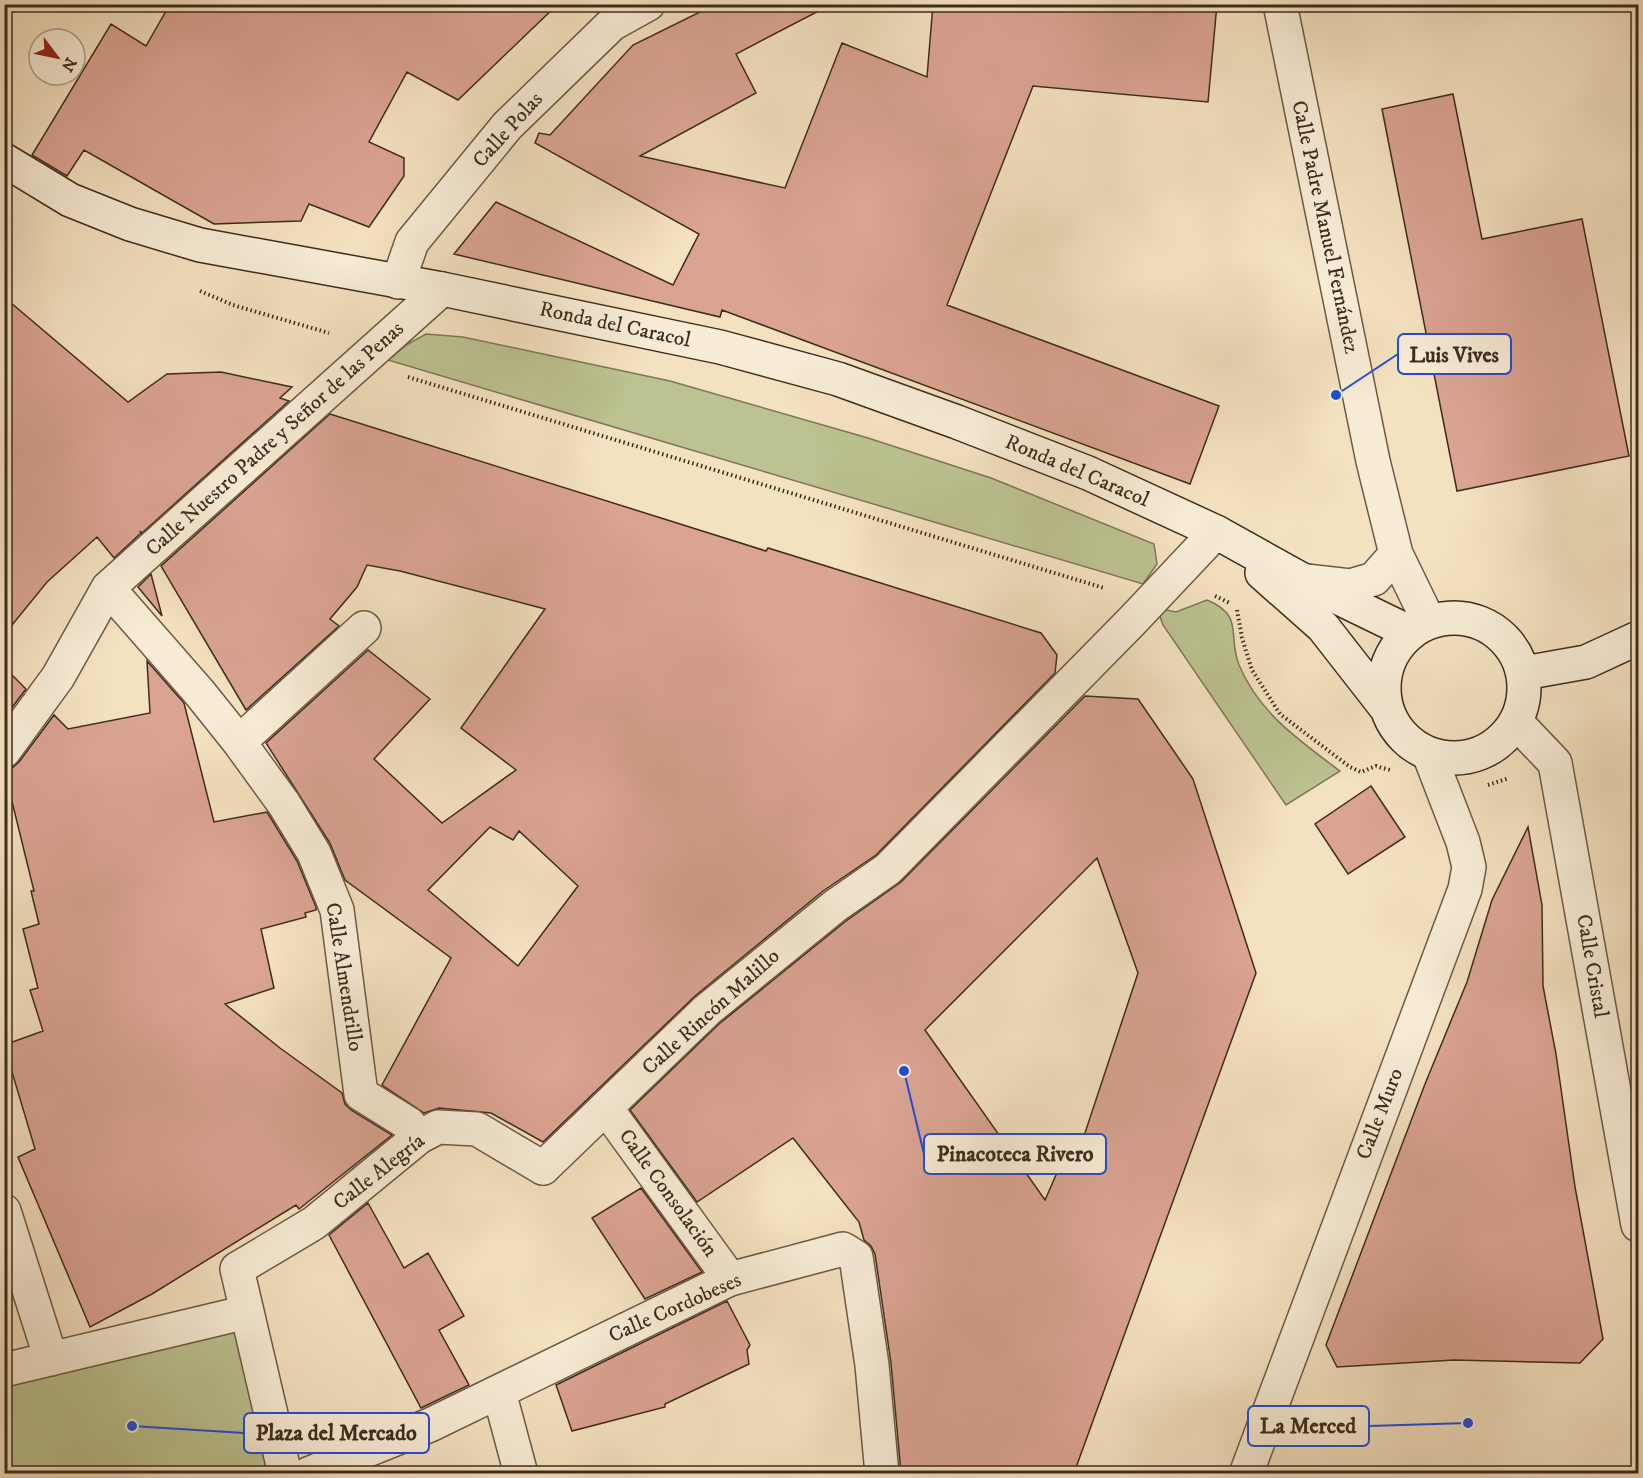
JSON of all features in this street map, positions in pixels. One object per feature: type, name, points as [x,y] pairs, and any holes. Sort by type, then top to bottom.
[{"type":"street","name":"Calle Polas","points":[[398,282],[412,242],[507,126],[612,24],[648,4]]},
{"type":"street","name":"Calle Padre Manuel Fernández","points":[[1280,4],[1373,461],[1396,554],[1420,627]]},
{"type":"street","name":"Ronda del Caracol","points":[[4,160],[70,200],[130,224],[200,245],[442,289],[720,347],[838,379],[1088,473],[1216,532],[1305,581],[1420,627]]},
{"type":"street","name":"Calle Nuestro Padre y Señor de las Penas","points":[[4,751],[58,678],[108,588],[442,289]]},
{"type":"street","name":"Ronda del Caracol","points":[[1216,532],[1323,627],[1387,709]]},
{"type":"street","name":"Calle Rincón Malillo","points":[[543,1168],[707,1010],[835,906],[888,869],[1216,532]]},
{"type":"street","points":[[1305,581],[1350,586],[1358,584],[1374,579],[1396,554]]},
{"type":"street","name":"Calle Almendrillo","points":[[108,588],[199,692],[239,742],[285,804],[314,853],[337,910],[361,1094],[408,1124],[419,1137]]},
{"type":"street","points":[[1453,617],[1477,621],[1499,633],[1514,651],[1524,673],[1524,698],[1516,722],[1500,742],[1479,755],[1454,759],[1429,754],[1410,744],[1396,728],[1387,709],[1383,688],[1387,667],[1396,647],[1420,627],[1453,617]]},
{"type":"street","points":[[239,742],[364,628]]},
{"type":"street","points":[[1524,673],[1586,662],[1638,638]]},
{"type":"street","points":[[1516,722],[1555,763]]},
{"type":"street","name":"Calle Muro","points":[[1246,1473],[1465,888],[1469,867],[1463,842],[1429,754]]},
{"type":"street","name":"Calle Cristal","points":[[1555,763],[1638,1225]]},
{"type":"street","name":"Calle Consolación","points":[[606,1108],[730,1279]]},
{"type":"street","name":"Calle Alegría","points":[[247,1312],[237,1269],[314,1223],[419,1137],[438,1127],[477,1129],[543,1168]]},
{"type":"street","points":[[4,1210],[51,1359]]},
{"type":"street","name":"Calle Cordobeses","points":[[308,1473],[430,1425],[730,1279],[843,1249],[856,1257],[872,1365],[882,1473]]},
{"type":"street","points":[[4,1370],[247,1312],[285,1473]]},
{"type":"street","points":[[499,1392],[521,1473]]},
{"type":"path","points":[[190,287],[233,305],[349,339],[388,370],[399,374],[1129,596],[1171,601],[1205,591],[1237,607],[1242,638],[1252,670],[1280,714],[1350,767],[1361,772],[1376,766],[1389,770],[1396,778]]},
{"type":"path","points":[[1447,802],[1538,767],[1555,763]]},
{"type":"green space","points":[[426,334],[463,337],[670,381],[868,438],[991,478],[1154,544],[1157,564],[1143,584],[388,360],[408,344]]},
{"type":"green space","points":[[1207,600],[1219,606],[1231,619],[1239,665],[1258,698],[1282,725],[1340,771],[1286,805],[1163,625],[1159,614],[1162,609],[1176,612]]},
{"type":"green space","points":[[237,1329],[269,1466],[239,1474],[5,1473],[4,1385]]},
{"type":"building","points":[[170,4],[558,4],[458,100],[407,72],[369,142],[404,158],[404,176],[369,227],[309,204],[301,221],[214,224],[84,150],[67,176],[32,155],[73,87],[87,87],[87,64],[111,24],[146,46]]},
{"type":"building","points":[[716,4],[832,4],[736,54],[756,93],[640,156],[785,188],[842,43],[927,77],[933,4],[1217,4],[1208,102],[1033,86],[947,305],[1219,406],[1190,484],[722,310],[720,317],[454,254],[496,202],[673,285],[699,234],[535,143],[539,133],[550,135],[633,45]]},
{"type":"building","points":[[1453,94],[1482,239],[1582,219],[1629,456],[1457,491],[1382,109]]},
{"type":"building","points":[[4,297],[128,402],[167,374],[221,372],[292,387],[280,398],[289,401],[142,533],[140,531],[141,533],[114,558],[97,537],[47,582],[4,635]]},
{"type":"building","points":[[330,414],[766,551],[768,548],[1041,633],[1057,655],[1055,673],[876,855],[823,891],[695,996],[543,1142],[491,1113],[439,1108],[424,1113],[382,1085],[451,958],[345,880],[330,843],[266,743],[368,650],[430,699],[374,759],[442,823],[516,770],[461,728],[545,609],[400,571],[367,565],[357,587],[330,619],[339,626],[246,710],[161,566]],"holes":[[[490,827],[513,840],[519,831],[578,886],[518,966],[428,890]]]},
{"type":"building","points":[[151,574],[162,616],[138,587]]},
{"type":"building","points":[[147,661],[184,703],[214,822],[267,812],[297,861],[316,907],[316,910],[305,913],[306,917],[261,929],[274,988],[225,1004],[342,1093],[345,1104],[351,1110],[392,1135],[299,1209],[296,1205],[152,1294],[90,1327],[18,1157],[35,1149],[4,1045],[43,1031],[30,990],[38,988],[23,929],[39,924],[31,891],[34,891],[4,769],[12,768],[19,762],[54,715],[68,729],[150,713]]},
{"type":"building","points":[[4,667],[26,689],[4,718]]},
{"type":"building","points":[[1085,696],[1138,699],[1193,779],[1256,973],[1074,1473],[901,1473],[891,1363],[875,1254],[864,1240],[859,1222],[793,1138],[697,1202],[630,1110],[719,1024],[846,921],[901,882]],"holes":[[[1097,858],[1138,973],[1084,1136],[1074,1134],[1045,1200],[925,1030]]]},
{"type":"building","points":[[1371,786],[1405,837],[1348,874],[1315,824]]},
{"type":"building","points":[[1528,827],[1542,905],[1543,986],[1556,1054],[1575,1187],[1603,1339],[1580,1363],[1454,1360],[1337,1367],[1326,1345],[1425,1084],[1467,982],[1492,900]]},
{"type":"building","points":[[641,1188],[702,1272],[645,1299],[592,1218]]},
{"type":"building","points":[[368,1203],[404,1268],[428,1253],[464,1316],[439,1330],[469,1385],[421,1408],[329,1235]]},
{"type":"building","points":[[727,1301],[750,1345],[747,1350],[749,1364],[665,1404],[665,1407],[572,1431],[556,1385]]},
{"type":"place","name":"Luis Vives","points":[[1336,395]]},
{"type":"place","name":"Pinacoteca Rivero","points":[[904,1071]]},
{"type":"place","name":"La Merced","points":[[1468,1423]]},
{"type":"place","name":"Plaza del Mercado","points":[[132,1426]]}]
